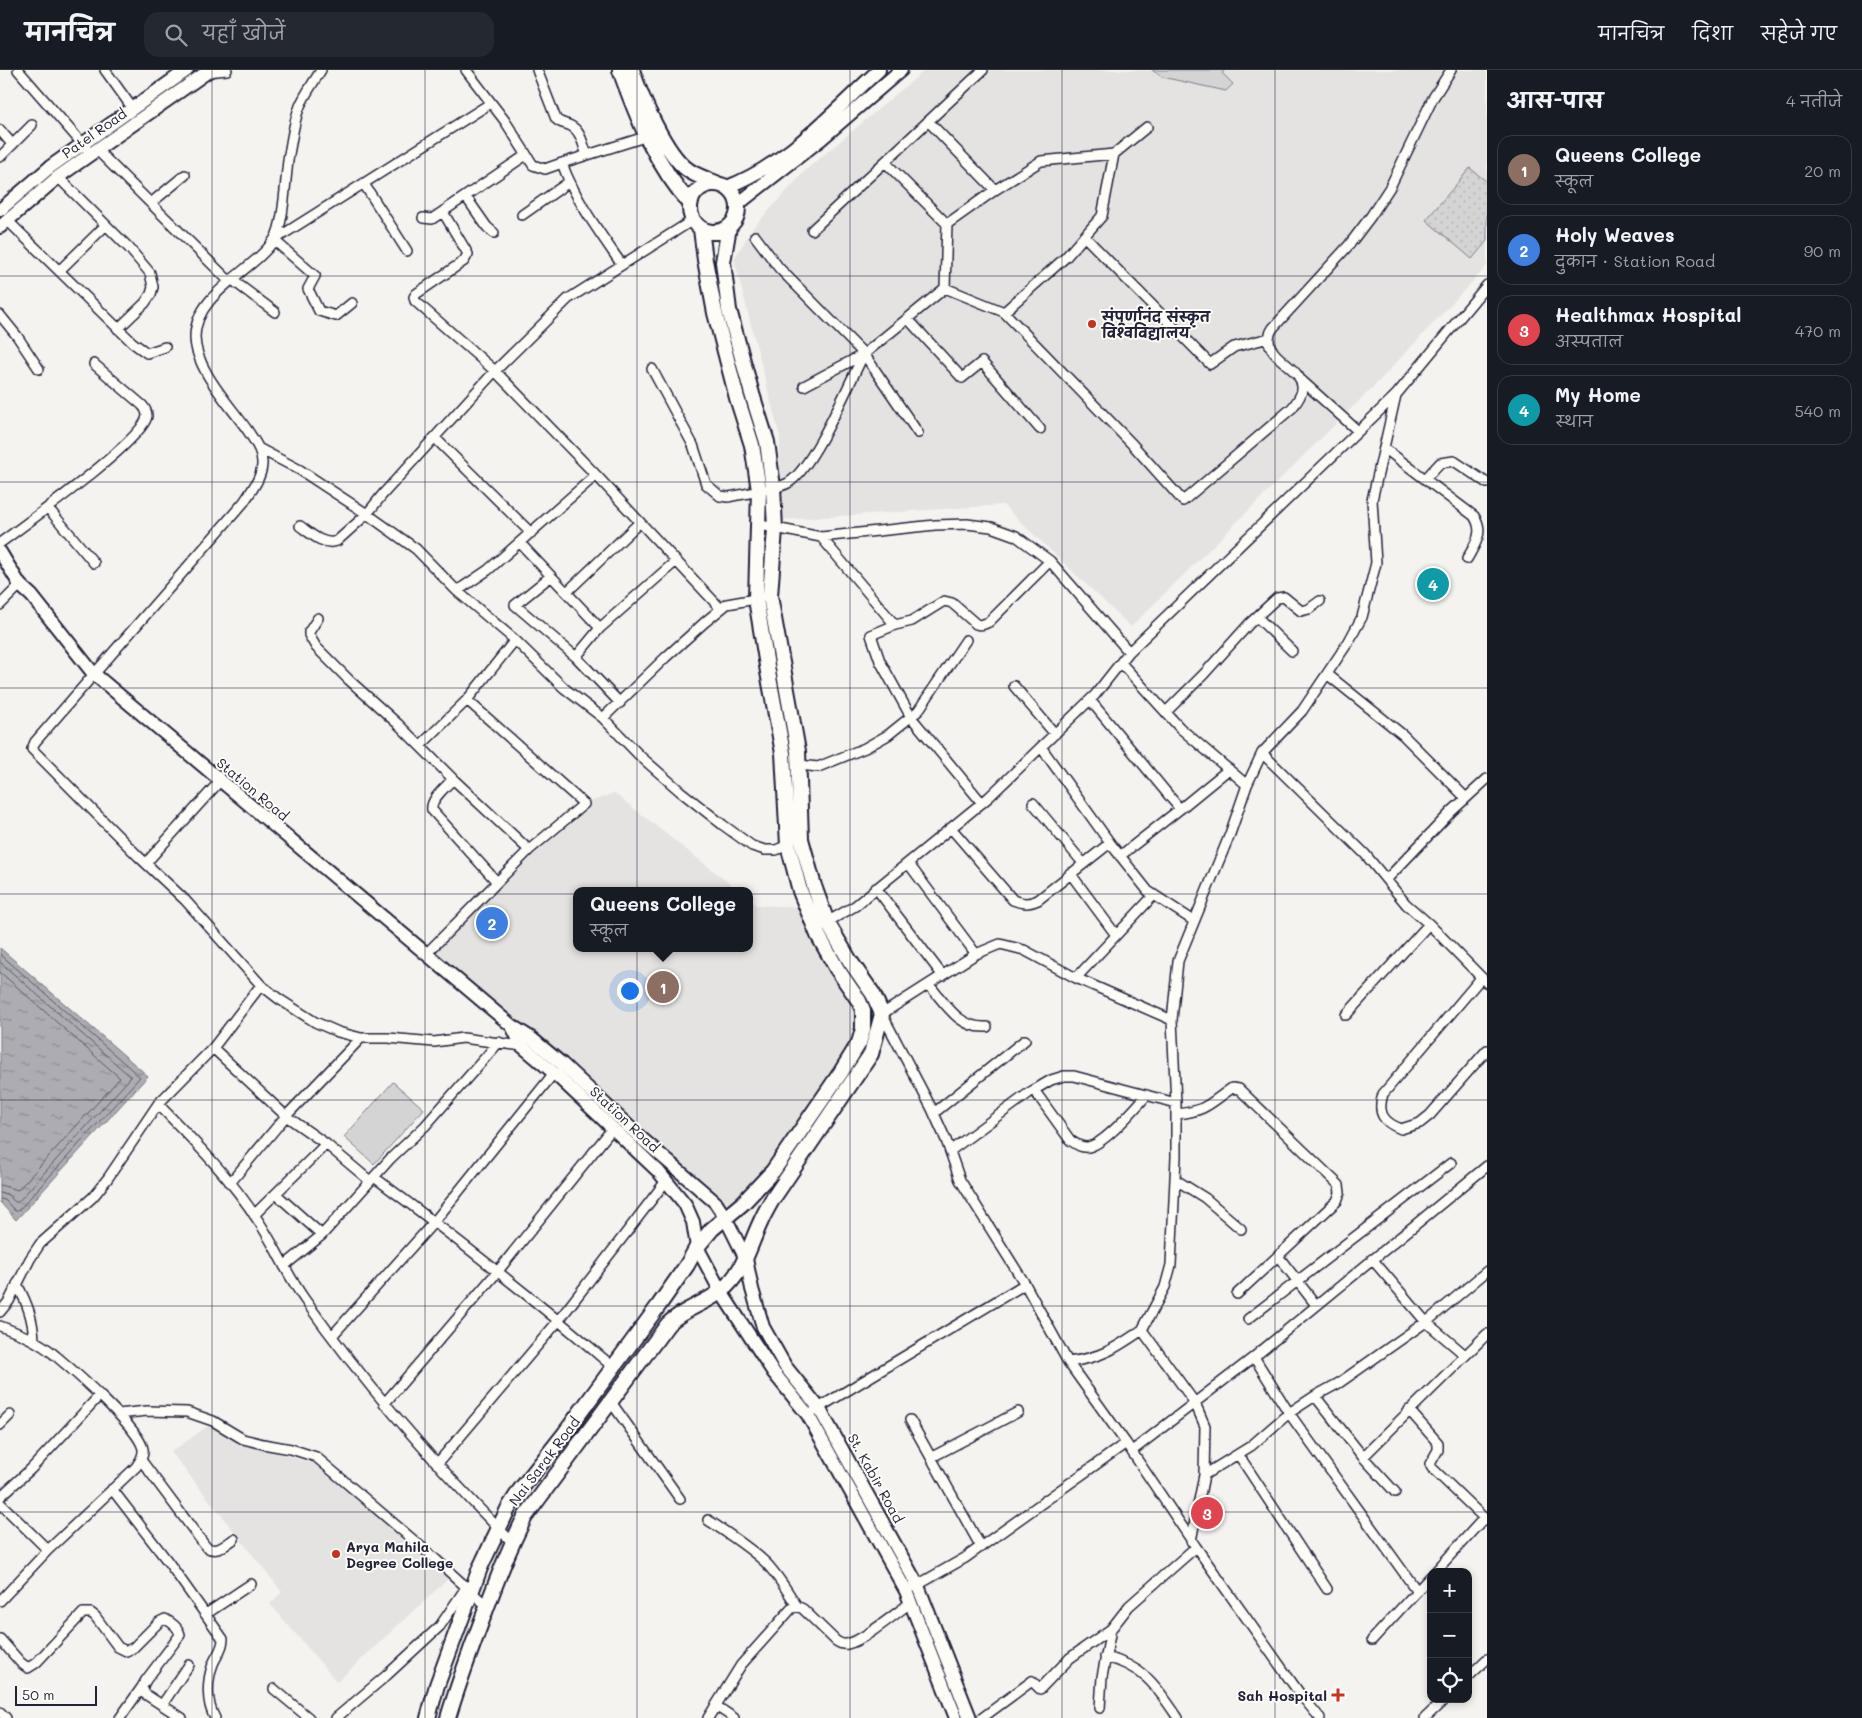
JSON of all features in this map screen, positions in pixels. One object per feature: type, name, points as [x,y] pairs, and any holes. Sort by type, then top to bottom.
[{"type":"main road","points":[[620,70],[664,170],[690,203]]},
{"type":"main road","points":[[632,70],[654,120],[677,160],[688,170],[721,185],[736,197],[738,204],[737,216],[728,227],[715,232],[697,224]]},
{"type":"main road","points":[[721,185],[707,184],[699,188],[693,195],[690,203],[690,212],[697,224],[711,293],[737,398],[752,445],[760,490],[764,598],[799,764],[800,838],[827,922],[850,961],[873,994],[882,1014],[871,1054],[772,1200],[760,1222],[746,1259],[730,1283],[721,1292]]},
{"type":"main road","points":[[728,227],[723,262],[729,310],[767,442],[774,487],[775,529],[764,598]]},
{"type":"main road","points":[[711,293],[727,290]]},
{"type":"main road","name":"Nai Sarak Road","points":[[428,1718],[469,1589],[498,1528],[520,1490],[565,1433],[659,1305],[688,1265],[697,1247],[712,1229],[743,1203],[782,1158],[841,1072],[859,1043],[863,1030],[863,1010],[860,1001],[837,969],[818,935],[800,891],[788,845],[783,753],[768,672],[764,598]]},
{"type":"main road","name":"Nai Sarak Road","points":[[448,1718],[464,1668],[512,1542],[537,1500],[582,1443],[668,1324],[684,1312],[721,1292]]},
{"type":"main road","points":[[446,1662],[464,1668]]},
{"type":"street","points":[[18,70],[81,143],[94,152],[151,203],[230,280],[275,312]]},
{"type":"street","points":[[105,70],[133,109]]},
{"type":"street","name":"Patel Road","points":[[0,210],[81,143],[187,70]]},
{"type":"street","points":[[208,71],[226,70]]},
{"type":"street","points":[[321,70],[300,106],[289,155],[278,233],[264,253],[230,280],[202,311],[196,325],[194,338],[198,356],[208,376],[260,449],[300,470],[416,549],[457,591],[516,640],[564,688],[603,718],[640,756],[673,785],[752,846],[765,850],[776,850],[788,845]]},
{"type":"street","points":[[466,70],[505,122],[533,165],[539,168],[544,169],[648,136]]},
{"type":"street","points":[[537,70],[556,119],[577,131],[587,155]]},
{"type":"street","points":[[721,185],[750,178],[791,152],[879,70]]},
{"type":"street","points":[[738,204],[821,140],[901,70]]},
{"type":"street","points":[[812,230],[983,70]]},
{"type":"street","points":[[1358,431],[1300,379],[1270,346],[1268,338],[1273,328],[1349,245],[1371,216],[1390,187],[1433,98],[1451,70]]},
{"type":"street","name":"Patel Road","points":[[4,224],[58,177],[208,71]]},
{"type":"street","points":[[274,240],[491,103]]},
{"type":"street","points":[[928,121],[994,190]]},
{"type":"street","points":[[0,157],[32,125]]},
{"type":"street","points":[[947,224],[994,190],[1041,162],[1114,154],[1147,127]]},
{"type":"street","points":[[0,130],[12,144]]},
{"type":"street","points":[[1004,312],[1066,257],[1102,216],[1114,154]]},
{"type":"street","points":[[423,218],[432,220],[526,155]]},
{"type":"street","points":[[804,386],[864,354],[945,288],[947,224],[885,162]]},
{"type":"street","points":[[562,163],[569,182],[622,265]]},
{"type":"street","points":[[151,203],[186,176]]},
{"type":"street","points":[[58,177],[150,272],[153,280],[151,294],[145,303],[118,329]]},
{"type":"street","points":[[750,178],[759,189]]},
{"type":"street","points":[[522,215],[569,182]]},
{"type":"street","points":[[364,184],[407,251]]},
{"type":"street","points":[[466,197],[494,233]]},
{"type":"street","points":[[443,212],[468,254],[464,261],[416,294],[414,297],[415,301],[495,371],[596,475],[721,609]]},
{"type":"street","points":[[4,224],[59,271],[133,343],[147,353],[165,347]]},
{"type":"street","points":[[300,526],[321,540],[332,543],[337,541],[367,514],[495,371],[568,299],[622,265],[697,224]]},
{"type":"street","points":[[59,271],[106,225]]},
{"type":"street","points":[[755,236],[779,268],[864,354],[918,433]]},
{"type":"street","points":[[1084,236],[1210,364],[1234,346],[1268,338]]},
{"type":"street","points":[[274,240],[314,276],[308,289],[319,311],[336,316],[352,303]]},
{"type":"street","points":[[827,922],[855,906],[982,803],[1055,734],[1090,700],[1129,652],[1396,395],[1487,285]]},
{"type":"street","points":[[945,288],[1004,312],[1125,437],[1183,501],[1292,408],[1302,390],[1300,379]]},
{"type":"street","points":[[0,315],[39,369]]},
{"type":"street","points":[[908,320],[962,378],[982,362],[1040,429]]},
{"type":"street","points":[[652,369],[692,445],[706,484],[720,496],[728,497],[786,485],[797,477],[814,453],[864,354]]},
{"type":"street","points":[[0,543],[81,483],[132,436],[144,422],[146,409],[94,364]]},
{"type":"street","points":[[1068,1362],[1085,1360],[1112,1351],[1142,1330],[1165,1287],[1171,1265],[1176,1180],[1176,1103],[1172,1020],[1178,961],[1230,834],[1247,785],[1262,753],[1302,711],[1349,641],[1362,617],[1376,563],[1372,500],[1396,395]]},
{"type":"street","points":[[435,438],[531,533]]},
{"type":"street","points":[[1384,448],[1474,516],[1479,523],[1480,530],[1467,559]]},
{"type":"street","points":[[260,449],[262,466],[260,474],[244,502],[94,673],[35,742],[32,749],[185,900],[262,985],[279,999],[315,1022],[338,1032],[361,1038],[434,1042],[463,1038],[499,1042],[526,1042]]},
{"type":"street","points":[[1425,479],[1440,464],[1454,461],[1487,483]]},
{"type":"street","points":[[457,591],[488,570],[596,475]]},
{"type":"street","points":[[48,508],[94,563]]},
{"type":"street","points":[[567,592],[640,522]]},
{"type":"street","points":[[760,525],[821,538],[935,525],[966,524],[991,527],[1016,536],[1050,561],[1129,652]]},
{"type":"street","points":[[821,538],[895,625]]},
{"type":"street","points":[[520,543],[600,628]]},
{"type":"street","name":"Station Road","points":[[0,552],[20,584],[37,602],[94,673],[512,1026],[554,1074],[658,1171],[690,1214],[694,1222],[697,1247]]},
{"type":"street","points":[[576,657],[600,628],[676,561]]},
{"type":"street","points":[[982,803],[911,716],[880,661],[871,635],[895,625],[912,621],[944,601],[952,603],[976,624],[981,626],[989,622],[1050,561]]},
{"type":"street","points":[[551,576],[515,605],[576,657],[620,703]]},
{"type":"street","points":[[0,605],[20,584]]},
{"type":"street","points":[[1166,712],[1257,617],[1281,596],[1301,611],[1309,609],[1320,601]]},
{"type":"street","points":[[603,718],[666,657],[727,604],[764,598]]},
{"type":"street","points":[[1257,617],[1292,651]]},
{"type":"street","points":[[318,618],[309,632],[310,640],[349,680],[398,724],[453,779],[529,850]]},
{"type":"street","points":[[420,746],[467,700],[516,640]]},
{"type":"street","points":[[799,764],[818,767],[865,748],[888,735],[918,711],[966,640]]},
{"type":"street","points":[[1120,663],[1180,728],[1247,785]]},
{"type":"street","points":[[1327,674],[1403,735],[1466,798]]},
{"type":"street","points":[[1014,686],[1055,734]]},
{"type":"street","points":[[427,954],[529,850],[584,804],[467,700]]},
{"type":"street","points":[[1090,700],[1180,809]]},
{"type":"street","points":[[1041,747],[1148,892],[1194,921]]},
{"type":"street","points":[[1262,753],[1365,854],[1406,904],[1429,924],[1484,981],[1383,1094],[1380,1112],[1386,1121],[1401,1129],[1420,1123],[1445,1100],[1487,1050]]},
{"type":"street","points":[[1120,856],[1229,769]]},
{"type":"street","points":[[453,779],[431,805],[432,810],[497,882]]},
{"type":"street","points":[[146,863],[220,781]]},
{"type":"street","points":[[1387,879],[1452,811],[1486,783]]},
{"type":"street","points":[[1033,803],[1084,863]]},
{"type":"street","points":[[951,828],[1013,900],[1022,904],[1038,900],[1110,843]]},
{"type":"street","points":[[908,863],[976,954]]},
{"type":"street","points":[[1070,873],[1116,935]]},
{"type":"street","points":[[876,888],[943,976]]},
{"type":"street","points":[[1076,978],[1154,895]]},
{"type":"street","points":[[1346,1015],[1429,924]]},
{"type":"street","points":[[1172,1020],[1076,978],[1024,950],[1000,944],[976,954],[882,1014],[934,1113],[960,1180],[1025,1284],[1068,1362],[1300,1694],[1320,1718]]},
{"type":"street","points":[[0,1312],[9,1301],[30,1258],[40,1244],[93,1197],[158,1104],[213,1048],[262,985]]},
{"type":"street","points":[[929,985],[959,1020],[969,1026],[987,1027]]},
{"type":"street","points":[[230,1183],[286,1116],[361,1038]]},
{"type":"street","points":[[934,1113],[1025,1040]]},
{"type":"street","points":[[284,1266],[322,1235],[372,1179],[425,1126],[499,1042]]},
{"type":"street","name":"Station Road","points":[[526,1042],[562,1064],[641,1138],[715,1202],[725,1217],[746,1259]]},
{"type":"street","points":[[213,1048],[286,1116],[434,1222],[498,1271],[613,1367]]},
{"type":"street","points":[[332,1336],[434,1222],[554,1074]]},
{"type":"street","points":[[950,1151],[1034,1090],[1064,1076],[1074,1076],[1176,1103]]},
{"type":"street","points":[[1176,1114],[1203,1109],[1232,1088],[1239,1089],[1339,1185],[1340,1193],[1336,1201],[1237,1294]]},
{"type":"street","points":[[1034,1090],[1070,1140],[1079,1146],[1087,1148],[1097,1144],[1107,1136],[1147,1095]]},
{"type":"street","points":[[158,1104],[230,1183],[266,1232],[305,1300],[384,1404],[512,1542]]},
{"type":"street","points":[[384,1404],[498,1271],[612,1129]]},
{"type":"street","points":[[254,1215],[326,1144]]},
{"type":"street","points":[[1248,1319],[1451,1163]]},
{"type":"street","points":[[1132,1451],[1254,1356],[1487,1166]]},
{"type":"street","points":[[1176,1180],[1205,1198],[1241,1228]]},
{"type":"street","points":[[438,1464],[559,1320],[666,1181]]},
{"type":"street","points":[[276,1194],[322,1235]]},
{"type":"street","name":"St. Kabir Road","points":[[697,1247],[721,1292],[774,1373],[808,1415],[908,1597],[956,1718]]},
{"type":"street","points":[[1278,1256],[1316,1305]]},
{"type":"street","name":"St. Kabir Road","points":[[746,1259],[763,1327],[785,1366],[819,1408],[918,1586],[970,1718]]},
{"type":"street","points":[[1372,1259],[1426,1322],[1464,1355]]},
{"type":"street","points":[[1204,1474],[1238,1454],[1289,1413],[1339,1383],[1426,1322],[1487,1270]]},
{"type":"street","points":[[17,1284],[32,1318],[34,1340]]},
{"type":"street","points":[[808,1415],[1025,1284]]},
{"type":"street","points":[[0,1326],[34,1340],[56,1356],[118,1414],[136,1435],[144,1454],[141,1460],[48,1550],[1,1600]]},
{"type":"street","points":[[982,1718],[1032,1681],[1040,1689],[1070,1658],[1111,1629],[1129,1606],[1194,1544],[1204,1474],[1205,1426],[1195,1403],[1142,1330]]},
{"type":"street","points":[[1363,1457],[1487,1334]]},
{"type":"street","points":[[1254,1356],[1289,1413],[1417,1591]]},
{"type":"street","points":[[0,1497],[31,1468],[100,1396]]},
{"type":"street","points":[[1315,1396],[1363,1457],[1395,1492]]},
{"type":"street","points":[[611,1402],[680,1499]]},
{"type":"street","points":[[1409,1410],[1438,1442],[1438,1450],[1430,1464],[1432,1468],[1486,1519],[1439,1568]]},
{"type":"street","points":[[118,1414],[147,1411],[187,1412],[213,1420],[243,1439],[291,1449],[316,1457],[487,1606]]},
{"type":"street","points":[[932,1457],[1018,1412]]},
{"type":"street","points":[[0,1425],[10,1415]]},
{"type":"street","points":[[910,1420],[981,1547]]},
{"type":"street","points":[[708,1520],[743,1544],[764,1562],[780,1580],[798,1606],[836,1641],[848,1644],[859,1639],[908,1597],[918,1586],[966,1558],[1126,1443]]},
{"type":"street","points":[[1238,1454],[1327,1590]]},
{"type":"street","points":[[141,1460],[206,1547],[215,1550],[234,1539]]},
{"type":"street","points":[[112,1489],[223,1639],[223,1644],[210,1673],[209,1704],[211,1716]]},
{"type":"street","points":[[0,1503],[48,1550]]},
{"type":"street","points":[[1372,1640],[1427,1580]]},
{"type":"street","points":[[206,1614],[251,1584]]},
{"type":"street","points":[[336,1718],[387,1675],[440,1626],[469,1589]]},
{"type":"street","points":[[708,1718],[742,1666],[786,1613],[798,1606]]},
{"type":"street","points":[[0,1639],[21,1663],[28,1668],[36,1664],[83,1613],[91,1613],[95,1616],[118,1646],[126,1651],[133,1648],[159,1622],[165,1619],[179,1629],[180,1635],[120,1718]]},
{"type":"street","points":[[1100,1708],[1105,1657],[1111,1629]]},
{"type":"street","points":[[1105,1657],[1126,1663],[1149,1680],[1178,1718]]},
{"type":"street","points":[[1472,1673],[1487,1659]]},
{"type":"street","points":[[162,1705],[189,1665]]},
{"type":"street","points":[[142,1687],[145,1694],[182,1718]]},
{"type":"street","points":[[274,1690],[309,1718]]},
{"type":"street","points":[[1425,1718],[1441,1703]]},
{"type":"street","points":[[716,1706],[734,1718]]},
{"type":"shaded area","name":"संपूर्णानंद संस्कृत विश्वविद्यालय","points":[[925,70],[1487,70],[1487,266],[1379,381],[1131,627],[1003,505],[779,520],[780,437],[734,259],[752,229],[807,169]]},
{"type":"shaded area","points":[[1152,70],[1225,70],[1222,73],[1233,84],[1226,91],[1162,77]]},
{"type":"shaded area","points":[[1470,168],[1487,182],[1487,241],[1472,259],[1426,220]]},
{"type":"shaded area","points":[[614,793],[734,887],[573,887],[573,952],[753,952],[753,902],[756,905],[805,907],[843,968],[873,1005],[869,1044],[788,1178],[742,1216],[564,1062],[427,953],[529,850],[584,804]]},
{"type":"shaded area","points":[[393,1082],[424,1109],[374,1164],[344,1137]]},
{"type":"shaded area","name":"Arya Mahila Degree College","points":[[211,1424],[236,1442],[321,1465],[449,1578],[337,1682],[270,1604],[282,1592],[171,1452]]},
{"type":"water","points":[[0,948],[148,1076],[16,1220],[0,1202]]},
{"type":"place","name":"संपूर्णानंद संस्कृत विश्वविद्यालय","points":[[1092,324]]},
{"type":"place","name":"My Home","points":[[1433,584]]},
{"type":"place","name":"Holy Weaves","points":[[492,923]]},
{"type":"place","name":"Queens College","points":[[663,987]]},
{"type":"place","name":"Healthmax Hospital","points":[[1207,1513]]},
{"type":"place","name":"Arya Mahila Degree College","points":[[336,1554]]},
{"type":"place","name":"Sah Hospital","points":[[1338,1695]]}]
